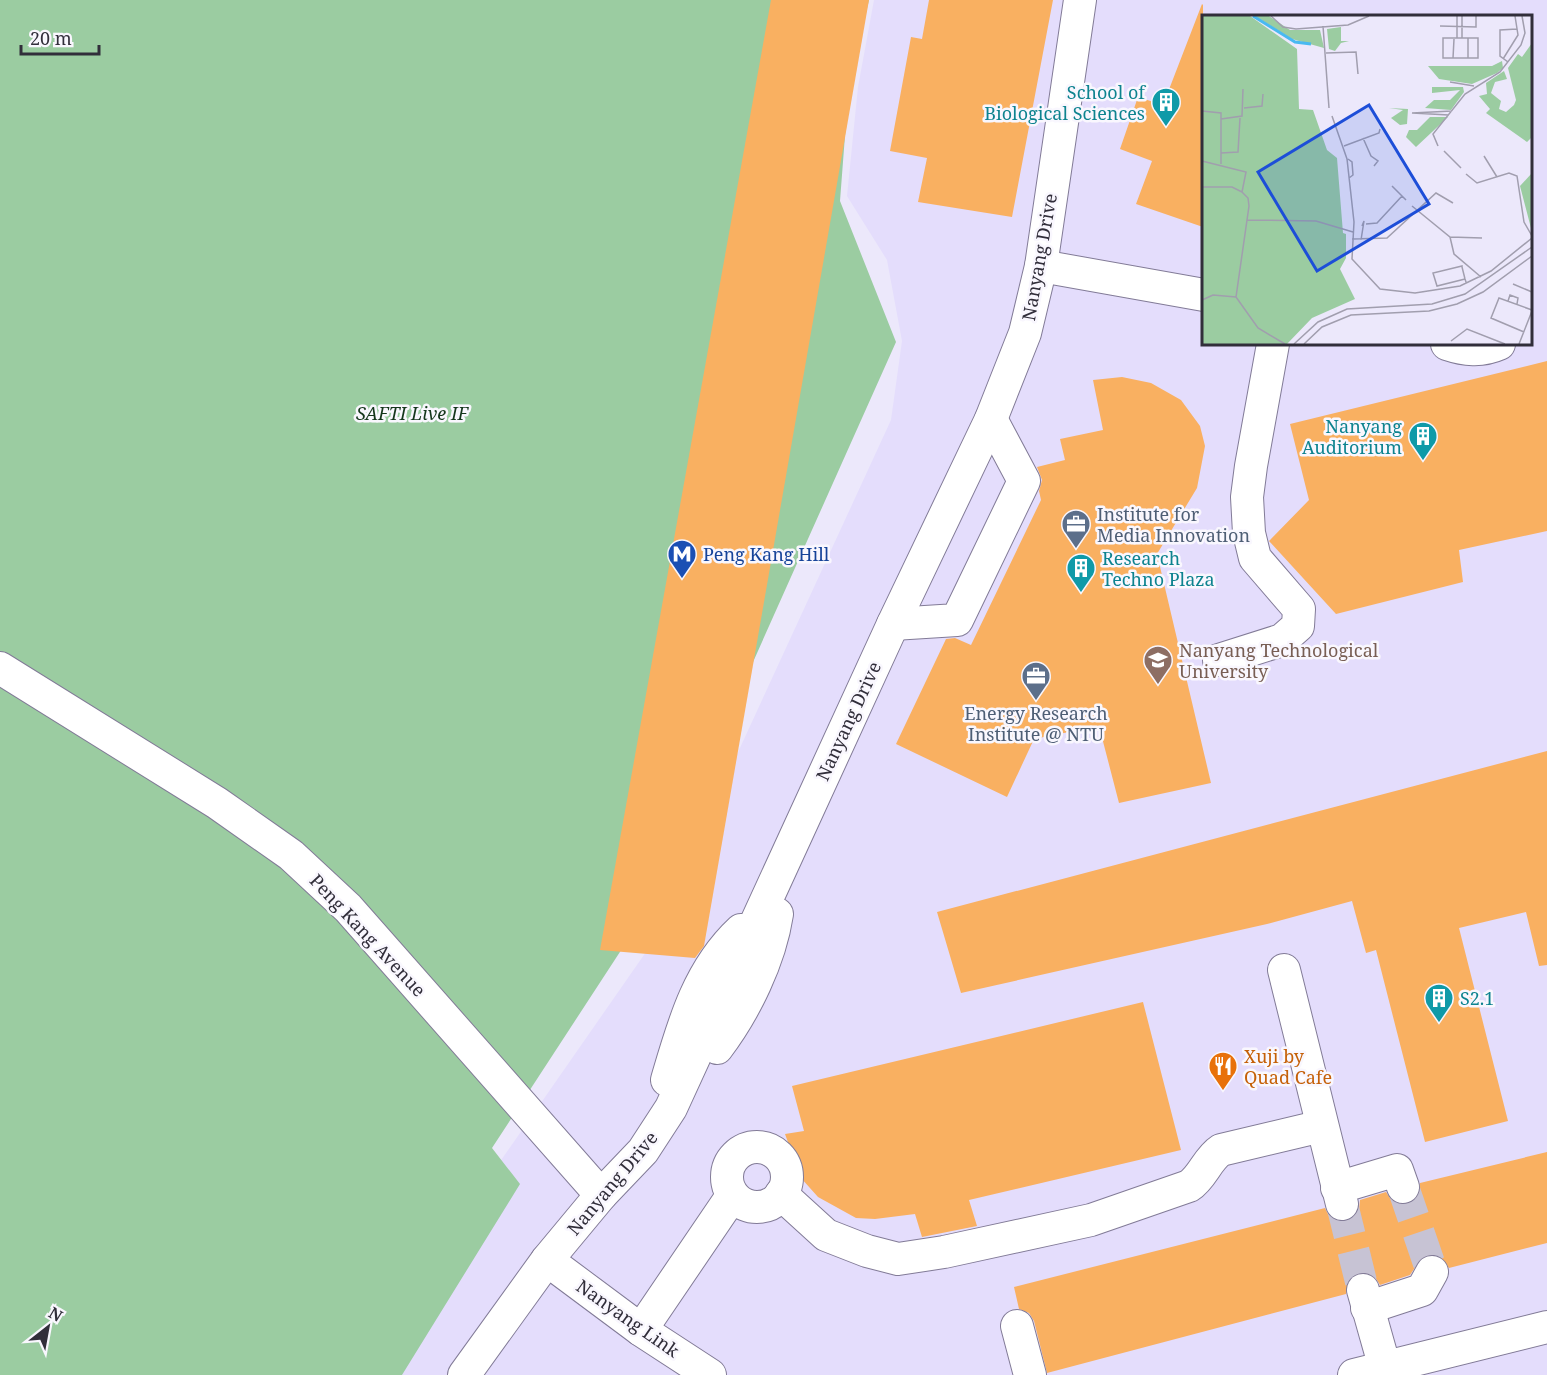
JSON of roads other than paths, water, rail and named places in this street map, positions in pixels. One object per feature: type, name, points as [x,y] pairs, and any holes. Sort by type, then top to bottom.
[{"type":"street","name":"Nanyang Drive","points":[[465,1375],[547,1260],[601,1195],[644,1149],[671,1108],[893,624],[990,419],[1025,333],[1041,266],[1080,0]]},
{"type":"street","points":[[1073,46],[1092,16],[1097,0]]},
{"type":"street","points":[[1041,266],[1202,295]]},
{"type":"street","points":[[1219,660],[1282,640],[1298,626],[1299,609],[1255,558],[1249,533],[1247,497],[1249,476],[1273,345]]},
{"type":"street","points":[[1450,345],[1468,350],[1484,350],[1496,345]]},
{"type":"street","points":[[893,624],[957,620],[1024,481],[990,419]]},
{"type":"street","name":"Peng Kang Avenue","points":[[0,668],[217,803],[291,855],[348,908],[601,1195]]},
{"type":"street","points":[[671,1108],[727,1035],[745,1003],[764,960],[776,918],[782,865]]},
{"type":"street","points":[[644,1149],[684,1018],[704,976],[726,944],[760,913]]},
{"type":"street","points":[[1284,970],[1339,1196],[1397,1170],[1403,1187]]},
{"type":"street","points":[[781,1194],[826,1235],[867,1251],[898,1258],[944,1252],[1091,1220],[1189,1186],[1195,1182],[1213,1155],[1221,1150],[1322,1126]]},
{"type":"street","points":[[752,1146],[768,1148],[781,1158],[787,1172],[785,1188],[776,1201],[761,1207],[745,1205],[732,1196],[726,1181],[728,1165],[738,1152],[752,1146]]},
{"type":"street","points":[[641,1330],[732,1196]]},
{"type":"street","name":"Nanyang Link","points":[[547,1260],[641,1330],[710,1375]]},
{"type":"street","points":[[1386,1371],[1365,1299],[1422,1290],[1432,1272]]},
{"type":"street","points":[[1017,1326],[1030,1375]]},
{"type":"street","points":[[1354,1375],[1386,1371],[1547,1327]]},
{"type":"tunnel","points":[[1403,1187],[1432,1272]]},
{"type":"tunnel","points":[[1342,1204],[1363,1290]]},
{"type":"place","name":"School of Biological Sciences","points":[[1166,128]]},
{"type":"place","name":"Nanyang Auditorium","points":[[1423,462]]},
{"type":"place","name":"Institute for Media Innovation","points":[[1076,550]]},
{"type":"place","name":"Peng Kang Hill","points":[[682,580]]},
{"type":"place","name":"Research Techno Plaza","points":[[1081,594]]},
{"type":"place","name":"Nanyang Technological University","points":[[1158,686]]},
{"type":"place","name":"Energy Research Institute @ NTU","points":[[1036,702]]},
{"type":"place","name":"S2.1","points":[[1439,1024]]},
{"type":"place","name":"Xuji by Quad Cafe","points":[[1223,1092]]},
{"type":"park label","name":"SAFTI Live IF","points":[[412,413]]}]
